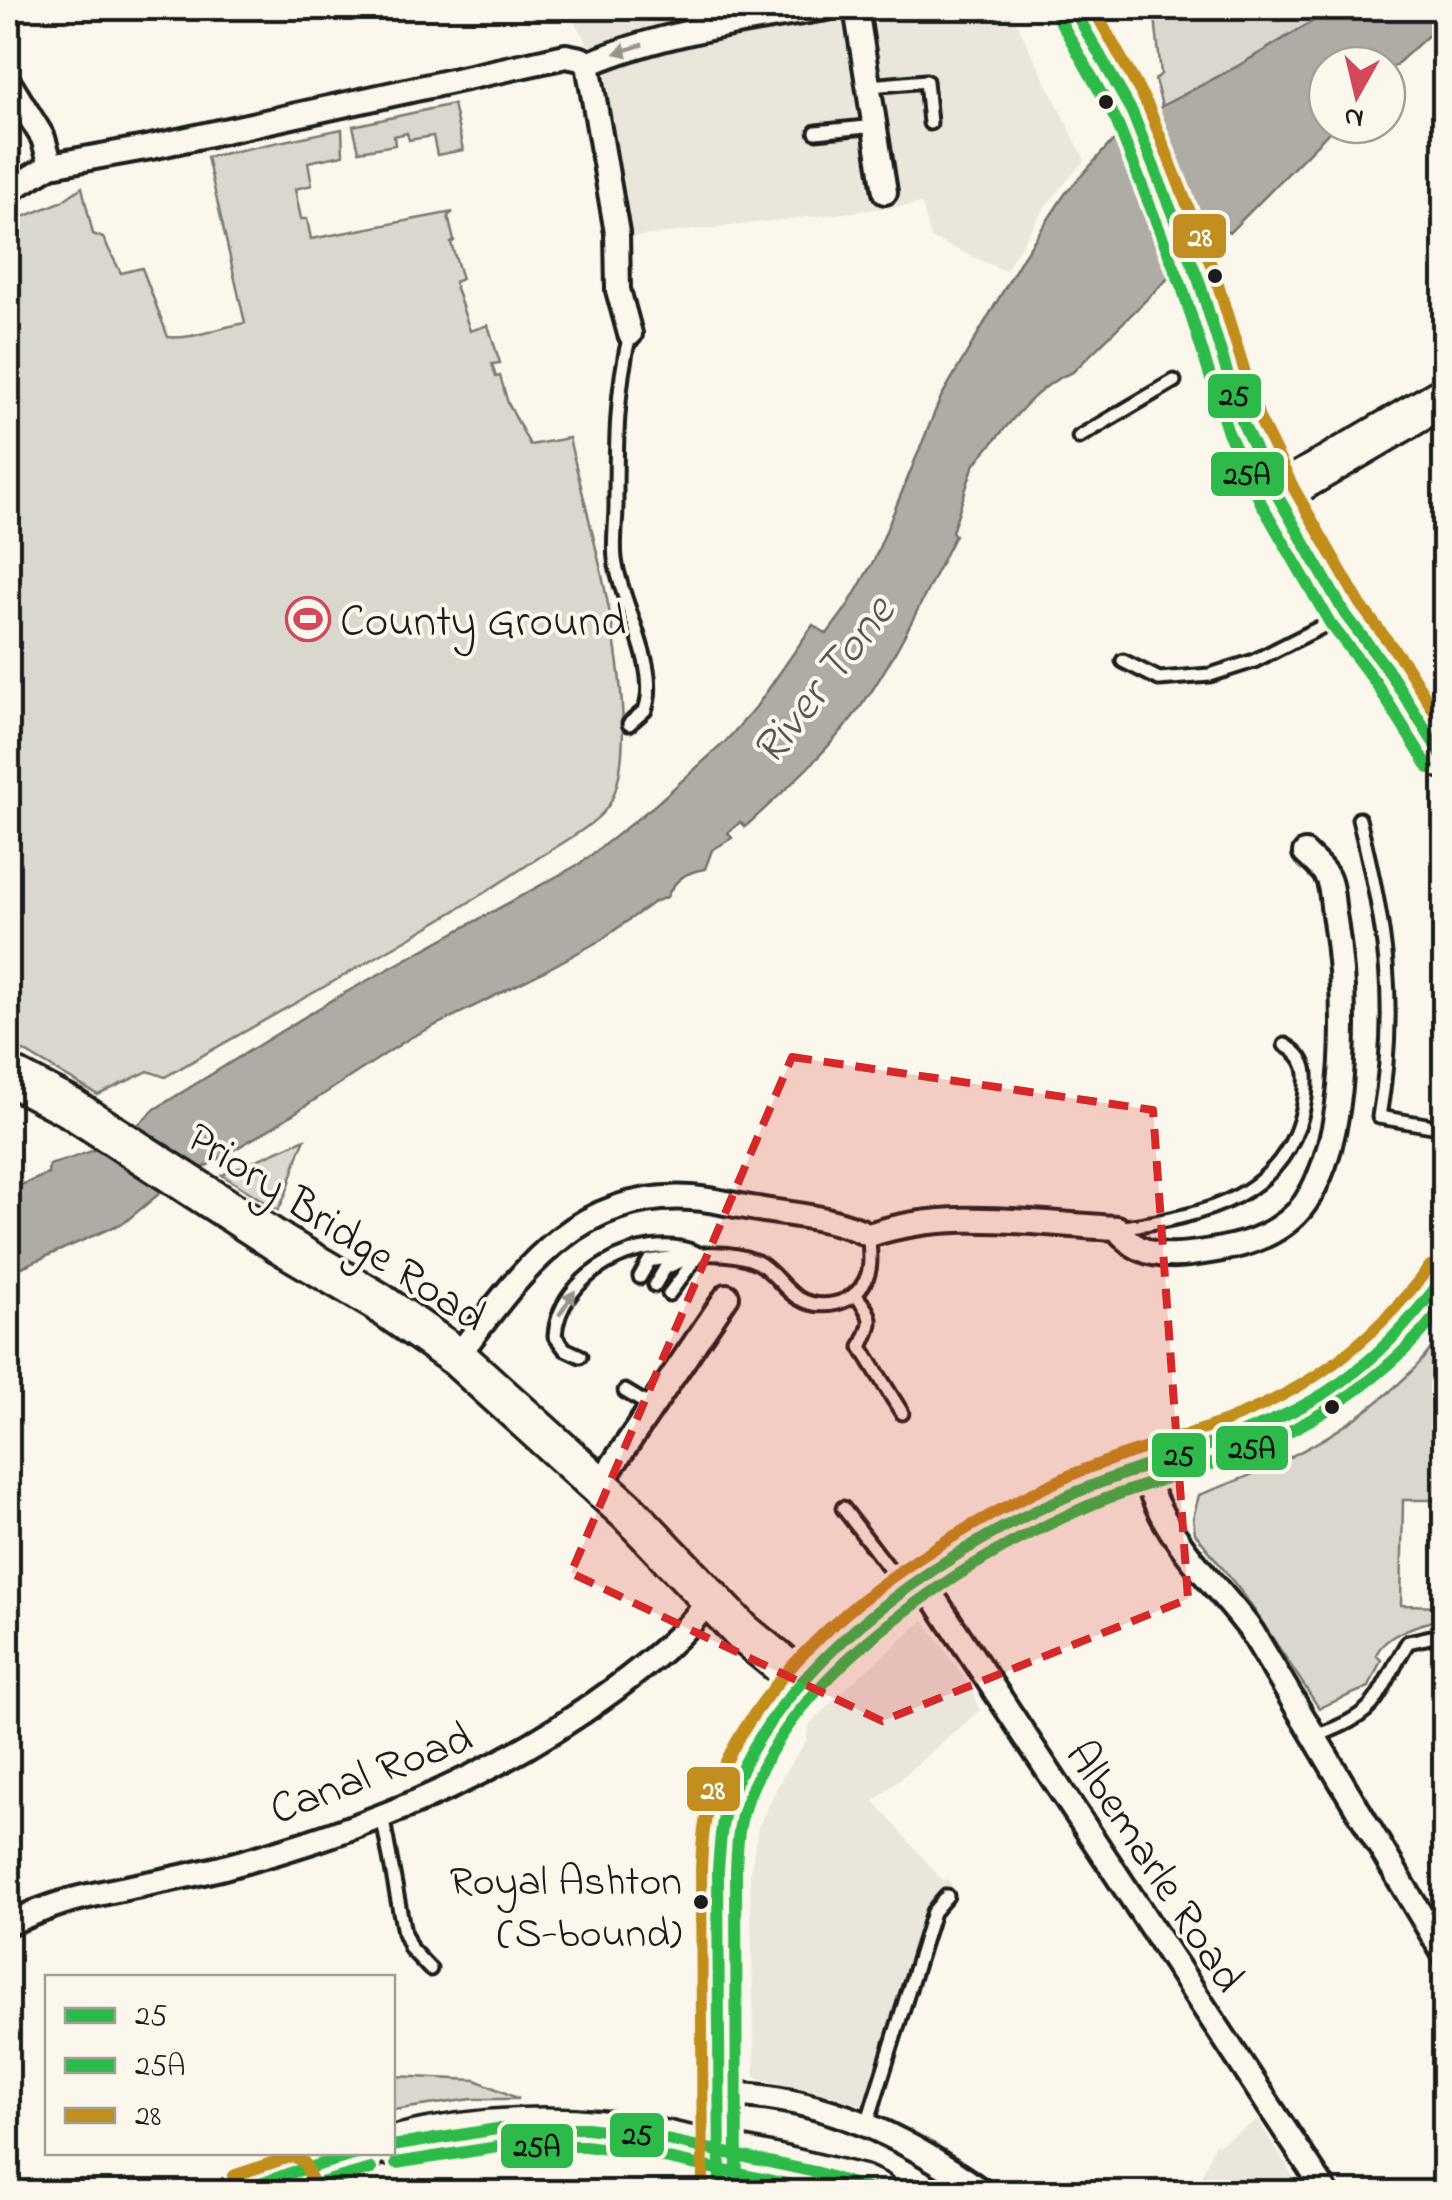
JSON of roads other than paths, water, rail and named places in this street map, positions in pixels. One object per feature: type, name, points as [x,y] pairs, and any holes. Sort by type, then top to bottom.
[{"type":"main road","points":[[1073,8],[1132,112],[1199,281],[1214,368],[1277,495],[1345,614],[1390,673],[1444,759]]},
{"type":"main road","points":[[1277,495],[1444,397]]},
{"type":"main road","name":"Priory Bridge Road","points":[[8,1075],[71,1108],[377,1301],[458,1357],[596,1483],[743,1633],[802,1682]]},
{"type":"main road","points":[[721,2107],[718,1870],[722,1830],[731,1794],[761,1734],[802,1682],[851,1632],[914,1586],[1004,1530],[1070,1496],[1292,1412],[1350,1378],[1419,1312],[1444,1277]]},
{"type":"main road","points":[[395,2146],[544,2126],[611,2130],[778,2165],[877,2192]]},
{"type":"main road","points":[[239,2192],[356,2155]]},
{"type":"street","points":[[8,191],[51,164],[150,147],[566,56],[588,64],[636,46],[692,32],[826,8]]},
{"type":"street","points":[[856,8],[876,126],[891,185]]},
{"type":"street","points":[[588,64],[617,233],[618,290],[630,334]]},
{"type":"street","points":[[8,81],[43,138],[51,164]]},
{"type":"street","points":[[458,1357],[539,1256],[591,1215],[648,1200],[690,1198],[843,1222],[869,1234],[904,1223],[959,1218],[1117,1228],[1128,1244],[1152,1254],[1225,1250],[1273,1233],[1303,1206],[1323,1170],[1336,1114],[1344,1010],[1328,877],[1305,853]]},
{"type":"street","points":[[596,1483],[608,1472],[727,1296]]},
{"type":"street","points":[[1141,1468],[1156,1505],[1178,1541],[1252,1632],[1444,1954]]},
{"type":"street","name":"Albemarle Road","points":[[914,1586],[1326,2192]]},
{"type":"street","name":"Canal Road","points":[[8,1923],[69,1901],[229,1866],[382,1815],[510,1758],[565,1724],[669,1647],[711,1598]]},
{"type":"street","points":[[721,2107],[776,2097],[867,2124],[912,2146],[982,2192]]},
{"type":"lane","points":[[870,86],[926,81],[930,123]]},
{"type":"lane","points":[[816,132],[876,126]]},
{"type":"lane","points":[[629,724],[645,710],[648,689],[639,639],[615,558],[617,424],[630,334]]},
{"type":"lane","points":[[1080,437],[1174,381]]},
{"type":"lane","points":[[1122,661],[1159,678],[1210,675],[1254,661],[1345,614]]},
{"type":"lane","points":[[1359,819],[1377,890],[1389,972],[1389,1056],[1380,1116],[1444,1128]]},
{"type":"lane","points":[[1117,1228],[1164,1222],[1218,1206],[1252,1188],[1281,1163],[1300,1125],[1307,1072],[1299,1053],[1285,1045]]},
{"type":"lane","points":[[580,1356],[566,1349],[555,1336],[559,1314],[580,1285],[616,1257],[657,1246],[758,1262],[796,1296],[816,1306],[833,1305],[854,1294],[865,1281],[870,1267],[869,1234]]},
{"type":"lane","points":[[640,1277],[649,1261],[699,1254]]},
{"type":"lane","points":[[655,1286],[665,1268],[699,1254]]},
{"type":"lane","points":[[670,1294],[699,1254]]},
{"type":"lane","points":[[854,1294],[872,1323],[861,1348],[902,1412]]},
{"type":"lane","points":[[627,1388],[652,1403]]},
{"type":"lane","points":[[843,1508],[914,1586]]},
{"type":"lane","points":[[1314,1737],[1344,1724],[1375,1702],[1408,1642],[1444,1634]]},
{"type":"lane","points":[[382,1815],[404,1933],[411,1949],[430,1969]]},
{"type":"lane","points":[[867,2124],[933,1912],[947,1896]]},
{"type":"water","name":"River Tone","points":[[1335,8],[1444,8],[1444,21],[1407,55],[1407,45],[1307,45],[1307,145],[1316,145],[1230,232],[1216,231],[1073,372],[1034,396],[981,456],[973,467],[952,532],[955,535],[871,692],[796,780],[745,827],[740,822],[728,833],[732,838],[712,850],[705,869],[682,877],[667,897],[601,940],[410,1038],[273,1127],[160,1193],[125,1222],[8,1273],[8,1190],[48,1174],[49,1165],[119,1138],[155,1109],[332,1000],[581,863],[655,805],[725,742],[756,707],[813,625],[827,634],[847,607],[874,560],[941,397],[1023,257],[1065,194],[1109,145],[1162,106]]},
{"type":"place","name":"County Ground","points":[[308,619]]},
{"type":"place","name":"Royal Ashton (S-bound)","points":[[701,1902]]}]
